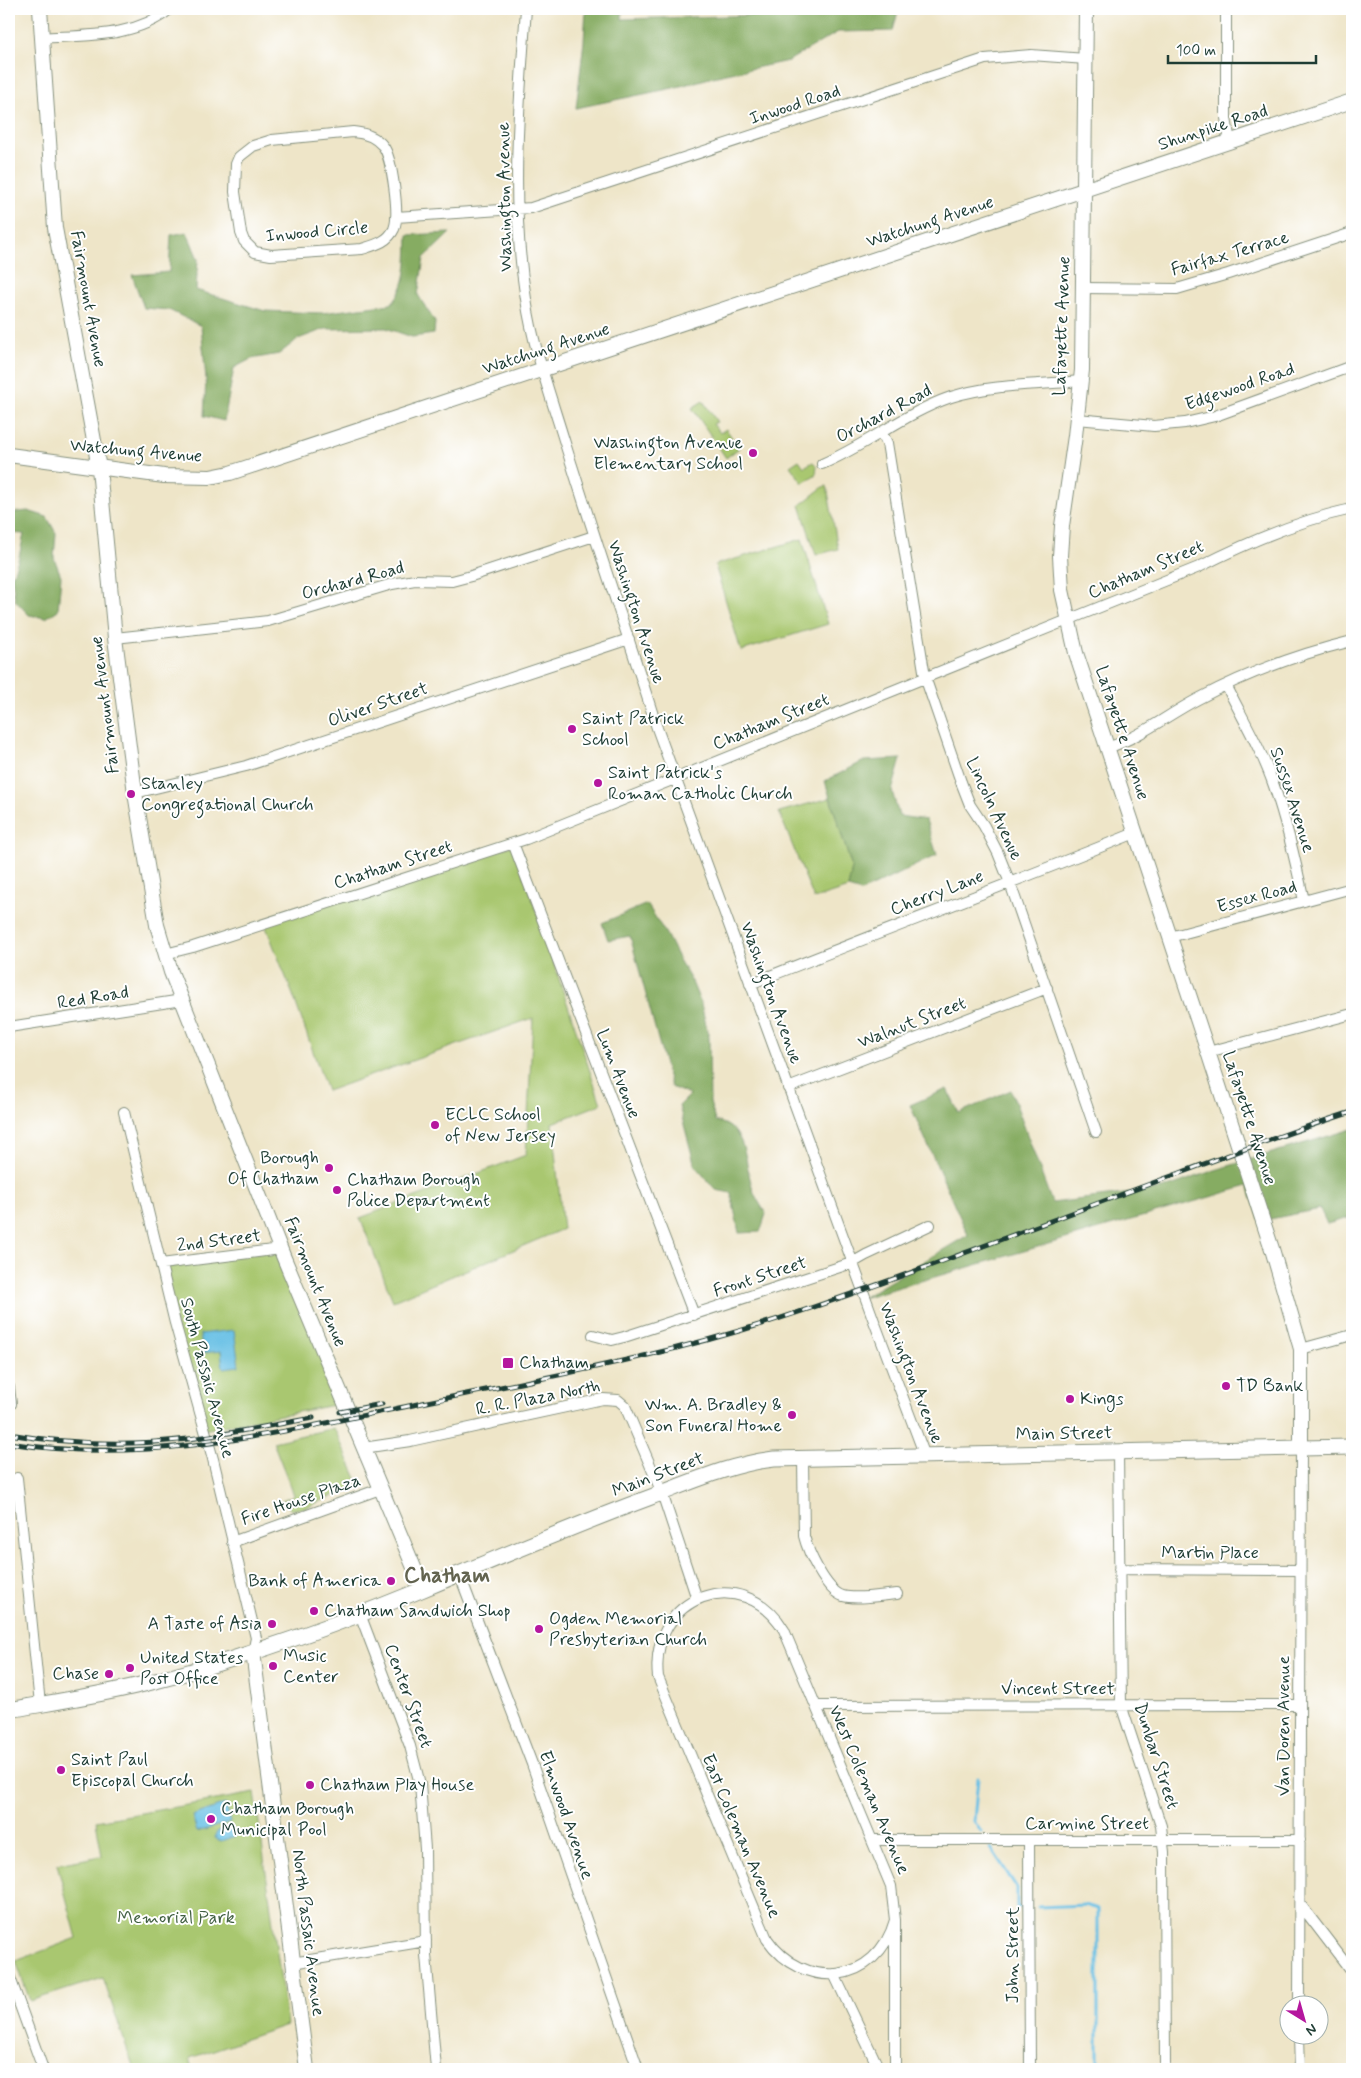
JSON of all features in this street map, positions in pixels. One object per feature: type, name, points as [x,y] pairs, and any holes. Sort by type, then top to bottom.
[{"type":"main road","name":"Fairmount Avenue","points":[[40,9],[55,228],[99,468],[116,638],[135,793],[157,925],[164,954],[281,1249],[423,1589]]},
{"type":"main road","name":"Lafayette Avenue","points":[[1086,9],[1084,288],[1077,419],[1062,526],[1060,556],[1062,590],[1076,653],[1272,1249],[1301,1349],[1301,1446]]},
{"type":"main road","name":"Shunpike Road","points":[[1085,190],[1352,101]]},
{"type":"main road","name":"Watchung Avenue","points":[[9,455],[164,476],[194,478],[230,473],[1085,190]]},
{"type":"main road","name":"Main Street","points":[[9,1710],[146,1683],[252,1652],[360,1614],[458,1573],[662,1493],[735,1466],[754,1461],[803,1458],[1352,1446]]},
{"type":"main road","name":"North Passaic Avenue","points":[[252,1652],[307,2069]]},
{"type":"street","points":[[42,38],[125,30],[153,21],[170,9]]},
{"type":"street","name":"Washington Avenue","points":[[526,9],[519,134],[518,210],[520,254],[526,300],[543,370],[594,536],[657,728],[852,1263],[926,1456]]},
{"type":"street","points":[[1226,9],[1226,118],[1230,142]]},
{"type":"street","name":"Inwood Road","points":[[518,210],[540,206],[985,59],[1031,55],[1086,59]]},
{"type":"street","name":"Inwood Circle","points":[[352,132],[370,135],[384,147],[389,159],[396,218],[394,229],[390,235],[376,245],[362,248],[271,255],[255,252],[249,249],[241,233],[235,192],[236,164],[245,151],[261,142],[352,132]]},
{"type":"street","points":[[396,218],[518,210]]},
{"type":"street","name":"Fairfax Terrace","points":[[1084,288],[1177,289],[1352,233]]},
{"type":"street","name":"Edgewood Road","points":[[1077,419],[1154,426],[1185,423],[1215,416],[1352,366]]},
{"type":"street","name":"Orchard Road","points":[[822,464],[841,456],[914,413],[952,397],[986,389],[1080,381]]},
{"type":"street","name":"Lincoln Avenue","points":[[882,433],[887,443],[925,678],[960,782],[970,805],[984,826],[998,853],[1010,883],[1096,1132]]},
{"type":"street","name":"Chatham Street","points":[[164,954],[193,947],[513,843],[1199,567],[1226,553],[1303,522],[1352,509]]},
{"type":"street","name":"Orchard Road","points":[[116,638],[268,621],[392,584],[415,580],[452,580],[471,576],[594,536]]},
{"type":"street","name":"Oliver Street","points":[[135,793],[246,766],[629,640]]},
{"type":"street","points":[[1107,748],[1127,742],[1197,699],[1269,666],[1351,645]]},
{"type":"street","name":"Sussex Avenue","points":[[1226,686],[1253,738],[1274,785],[1292,846],[1304,902]]},
{"type":"street","name":"Cherry Lane","points":[[750,984],[1135,833]]},
{"type":"street","name":"Lum Avenue","points":[[513,843],[694,1315]]},
{"type":"street","name":"Essex Road","points":[[1170,937],[1352,888]]},
{"type":"street","name":"Walnut Street","points":[[788,1088],[1047,988]]},
{"type":"street","name":"Red Road","points":[[9,1027],[182,1000]]},
{"type":"street","points":[[1208,1052],[1352,1014]]},
{"type":"street","name":"South Passaic Avenue","points":[[124,1112],[161,1264],[213,1459],[256,1638],[252,1652]]},
{"type":"street","name":"Front Street","points":[[593,1335],[612,1340],[694,1315],[852,1263],[866,1254],[930,1225]]},
{"type":"street","name":"2nd Street","points":[[161,1264],[281,1249]]},
{"type":"street","points":[[1301,1349],[1352,1335]]},
{"type":"street","points":[[9,1387],[11,1404]]},
{"type":"street","name":"R. R. Plaza North","points":[[363,1448],[410,1441],[603,1399],[618,1400],[625,1406],[662,1493],[697,1599]]},
{"type":"street","name":"Van Doren Avenue","points":[[1299,1996],[1301,1446]]},
{"type":"street","name":"Dunbar Street","points":[[1118,1452],[1121,1706],[1162,1826],[1165,2069]]},
{"type":"street","points":[[803,1458],[804,1536],[808,1548],[828,1584],[836,1593],[849,1597],[897,1594]]},
{"type":"street","points":[[17,1478],[40,1704]]},
{"type":"street","name":"Fire House Plaza","points":[[232,1542],[380,1489]]},
{"type":"street","name":"Martin Place","points":[[1119,1569],[1300,1570]]},
{"type":"street","name":"Elmwood Avenue","points":[[458,1573],[532,1764],[638,2069]]},
{"type":"street","name":"West Coleman Avenue","points":[[697,1599],[716,1594],[730,1594],[756,1602],[767,1609],[784,1630],[873,1840],[889,1878],[895,1906],[895,2069]]},
{"type":"street","name":"East Coleman Avenue","points":[[697,1599],[675,1615],[664,1631],[659,1644],[656,1664],[662,1690],[767,1939],[784,1959],[795,1966],[814,1973],[834,1974],[848,1972],[871,1959],[888,1938],[895,1920]]},
{"type":"street","name":"Center Street","points":[[360,1614],[410,1746],[420,1784],[425,1849],[426,1941],[431,2027],[436,2069]]},
{"type":"street","name":"Vincent Street","points":[[816,1706],[1300,1705]]},
{"type":"street","name":"Carmine Street","points":[[873,1840],[1300,1840]]},
{"type":"street","name":"John Street","points":[[1029,1840],[1030,2069]]},
{"type":"street","points":[[1300,1904],[1352,1972]]},
{"type":"street","points":[[292,1963],[426,1941]]},
{"type":"street","points":[[834,1974],[879,2069]]},
{"type":"street","points":[[9,1975],[43,2069]]},
{"type":"street","points":[[1299,2046],[1300,2069]]},
{"type":"green space","points":[[586,9],[622,9],[622,19],[898,11],[893,31],[838,32],[788,61],[576,108]]},
{"type":"green space","points":[[187,232],[198,259],[196,290],[265,311],[322,313],[391,304],[397,297],[404,281],[408,235],[450,233],[424,258],[418,295],[435,322],[434,334],[412,337],[386,328],[325,329],[298,339],[279,354],[251,359],[234,368],[224,421],[204,416],[206,379],[201,326],[169,310],[144,308],[132,275],[169,272],[171,235]]},
{"type":"green space","points":[[703,401],[717,422],[713,424],[720,433],[726,429],[739,448],[726,458],[692,408]]},
{"type":"green space","points":[[799,460],[804,467],[813,462],[817,466],[816,474],[803,483],[790,466]]},
{"type":"green space","points":[[827,486],[838,549],[816,555],[800,505]]},
{"type":"green space","points":[[28,511],[47,517],[56,533],[54,558],[61,576],[58,610],[46,618],[29,615],[15,600],[12,577],[24,534],[9,533],[9,513]]},
{"type":"green space","points":[[802,539],[828,624],[741,651],[715,565]]},
{"type":"green space","points":[[901,759],[892,791],[899,816],[926,820],[937,855],[861,892],[848,888],[852,868],[825,781],[864,761]]},
{"type":"green space","points":[[830,798],[852,868],[848,888],[814,899],[779,812]]},
{"type":"green space","points":[[514,845],[601,1104],[552,1123],[563,1229],[393,1301],[360,1218],[526,1155],[533,1018],[327,1091],[293,995],[264,922]]},
{"type":"green space","points":[[647,904],[692,982],[701,1004],[709,1037],[710,1102],[715,1121],[726,1124],[734,1130],[743,1146],[753,1190],[766,1214],[760,1232],[739,1233],[731,1193],[716,1190],[695,1166],[679,1106],[690,1095],[671,1087],[630,936],[608,940],[602,923]]},
{"type":"green space","points":[[947,1089],[959,1113],[1011,1090],[1052,1203],[1162,1189],[1215,1170],[1352,1129],[1352,1217],[1327,1224],[1320,1209],[1260,1221],[1248,1186],[862,1298],[968,1235],[910,1105]]},
{"type":"green space","points":[[281,1250],[344,1403],[203,1430],[160,1264]]},
{"type":"green space","points":[[334,1428],[360,1485],[304,1508],[291,1510],[282,1500],[294,1495],[273,1442]]},
{"type":"green space","name":"Memorial Park","points":[[255,1793],[287,2025],[190,2058],[193,2069],[134,2069],[103,1978],[30,2001],[16,1961],[77,1938],[57,1864],[102,1856],[96,1821]]},
{"type":"water","points":[[234,1330],[239,1366],[223,1368],[221,1351],[203,1353],[200,1334]]},
{"type":"water","name":"Chatham Borough Municipal Pool","points":[[225,1804],[231,1822],[197,1832],[192,1816]]},
{"type":"water","points":[[232,1827],[235,1836],[221,1841],[215,1838],[218,1831]]},
{"type":"waterway","points":[[978,1778],[974,1821],[981,1832]]},
{"type":"waterway","points":[[991,1848],[1017,1888],[1017,1907],[1021,1907]]},
{"type":"waterway","points":[[1038,1907],[1085,1905],[1098,1909],[1098,2069]]},
{"type":"railway","points":[[9,1443],[59,1449],[109,1450],[208,1443],[306,1427],[603,1366],[652,1354],[750,1328],[847,1296],[1266,1141],[1352,1112]]},
{"type":"railway","points":[[340,1412],[382,1404]]},
{"type":"railway","points":[[9,1434],[76,1442],[143,1443],[204,1437],[313,1418]]},
{"type":"place","name":"Washington Avenue Elementary School","points":[[753,453]]},
{"type":"place","name":"Saint Patrick School","points":[[572,729]]},
{"type":"place","name":"Saint Patrick's Roman Catholic Church","points":[[598,783]]},
{"type":"place","name":"Stanley Congregational Church","points":[[131,794]]},
{"type":"place","name":"ECLC School of New Jersey","points":[[435,1125]]},
{"type":"place","name":"Borough Of Chatham","points":[[329,1168]]},
{"type":"place","name":"Chatham Borough Police Department","points":[[337,1190]]},
{"type":"place","name":"Chatham","points":[[508,1363]]},
{"type":"place","name":"TD Bank","points":[[1226,1386]]},
{"type":"place","name":"Kings","points":[[1070,1399]]},
{"type":"place","name":"Wm. A. Bradley & Son Funeral Home","points":[[792,1415]]},
{"type":"place","name":"Bank of America","points":[[391,1581]]},
{"type":"place","name":"Chatham Sandwich Shop","points":[[314,1611]]},
{"type":"place","name":"A Taste of Asia","points":[[272,1624]]},
{"type":"place","name":"Ogden Memorial Presbyterian Church","points":[[539,1629]]},
{"type":"place","name":"Music Center","points":[[273,1666]]},
{"type":"place","name":"United States Post Office","points":[[130,1668]]},
{"type":"place","name":"Chase","points":[[109,1674]]},
{"type":"place","name":"Saint Paul Episcopal Church","points":[[61,1770]]},
{"type":"place","name":"Chatham Play House","points":[[310,1785]]},
{"type":"place","name":"Chatham Borough Municipal Pool","points":[[211,1819]]},
{"type":"district","name":"Chatham","points":[[447,1576]]}]
